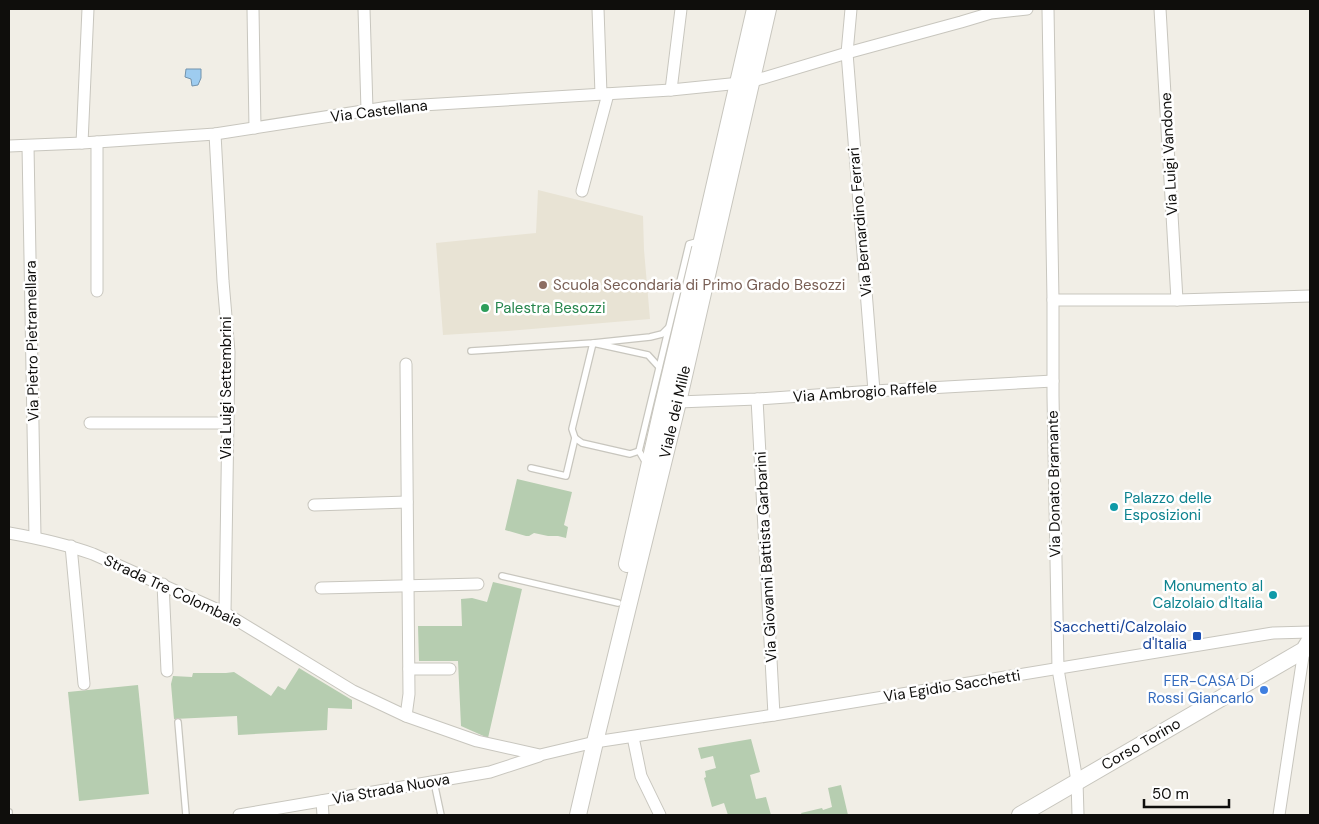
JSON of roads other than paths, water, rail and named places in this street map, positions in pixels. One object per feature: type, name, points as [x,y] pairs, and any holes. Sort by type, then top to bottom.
[{"type":"main road","name":"Viale dei Mille","points":[[578,815],[589,744],[618,603],[649,466],[708,242],[744,83],[755,9]]},
{"type":"main road","name":"Viale dei Mille","points":[[744,83],[768,9]]},
{"type":"main road","name":"Viale dei Mille","points":[[568,815],[589,744],[678,402],[708,242]]},
{"type":"main road","name":"Corso Torino","points":[[1020,815],[1307,645]]},
{"type":"street","points":[[82,143],[88,9]]},
{"type":"street","points":[[253,9],[255,128]]},
{"type":"street","points":[[364,9],[367,110]]},
{"type":"street","points":[[582,191],[605,94],[598,9]]},
{"type":"street","points":[[671,90],[681,9]]},
{"type":"street","name":"Via Bernardino Ferrari","points":[[851,9],[847,53],[874,391]]},
{"type":"street","name":"Via Castellana","points":[[9,146],[215,134],[389,107],[671,90],[744,83],[991,14],[1027,9]]},
{"type":"street","name":"Via Donato Bramante","points":[[1048,9],[1053,300],[1052,381],[1058,669],[1077,781],[1078,815]]},
{"type":"street","name":"Via Luigi Vandone","points":[[1160,9],[1177,300]]},
{"type":"street","name":"Via Luigi Settembrini","points":[[215,134],[229,352],[225,612]]},
{"type":"street","points":[[97,142],[97,291]]},
{"type":"street","name":"Via Pietro Pietramellara","points":[[28,146],[35,537]]},
{"type":"street","points":[[1053,300],[1177,300],[1310,296]]},
{"type":"street","points":[[406,364],[409,669],[409,694],[406,716]]},
{"type":"street","name":"Via Ambrogio Raffele","points":[[678,402],[1052,381]]},
{"type":"street","name":"Via Giovanni Battista Garbarini","points":[[757,399],[774,715]]},
{"type":"street","points":[[90,423],[227,423]]},
{"type":"street","points":[[314,505],[407,502]]},
{"type":"street","name":"Strada Tre Colombaie","points":[[9,533],[35,537],[93,554],[225,612],[353,691],[406,716],[477,741],[540,755],[589,744]]},
{"type":"street","points":[[71,546],[84,684]]},
{"type":"street","points":[[163,584],[167,671]]},
{"type":"street","points":[[321,588],[478,584]]},
{"type":"street","name":"Via Egidio Sacchetti","points":[[589,744],[1058,669],[1273,632],[1310,632]]},
{"type":"street","points":[[1279,815],[1307,645]]},
{"type":"street","points":[[409,669],[450,669]]},
{"type":"street","points":[[633,737],[641,776],[660,815]]},
{"type":"street","name":"Via Strada Nuova","points":[[239,815],[490,772],[540,755]]},
{"type":"street","points":[[322,801],[324,815]]},
{"type":"lane","points":[[649,466],[639,451],[689,244],[708,242]]},
{"type":"lane","points":[[471,351],[650,337],[662,334],[669,326]]},
{"type":"lane","points":[[593,342],[648,355],[659,367]]},
{"type":"lane","points":[[531,468],[566,476],[575,438],[572,429],[593,342]]},
{"type":"lane","points":[[575,438],[582,443],[630,454],[639,451]]},
{"type":"lane","points":[[502,576],[618,603]]},
{"type":"lane","points":[[178,722],[186,815]]},
{"type":"lane","points":[[434,782],[441,815]]},
{"type":"water","points":[[186,69],[201,69],[201,78],[198,85],[192,86],[191,79],[185,77]]},
{"type":"place","name":"Scuola Secondaria di Primo Grado Besozzi","points":[[543,285]]},
{"type":"place","name":"Palestra Besozzi","points":[[485,308]]},
{"type":"place","name":"Palazzo delle Esposizioni","points":[[1114,507]]},
{"type":"place","name":"Monumento al Calzolaio d'Italia","points":[[1273,595]]},
{"type":"place","name":"Sacchetti/Calzolaio d'Italia","points":[[1197,636]]},
{"type":"place","name":"FER-CASA Di Rossi Giancarlo","points":[[1264,690]]}]
